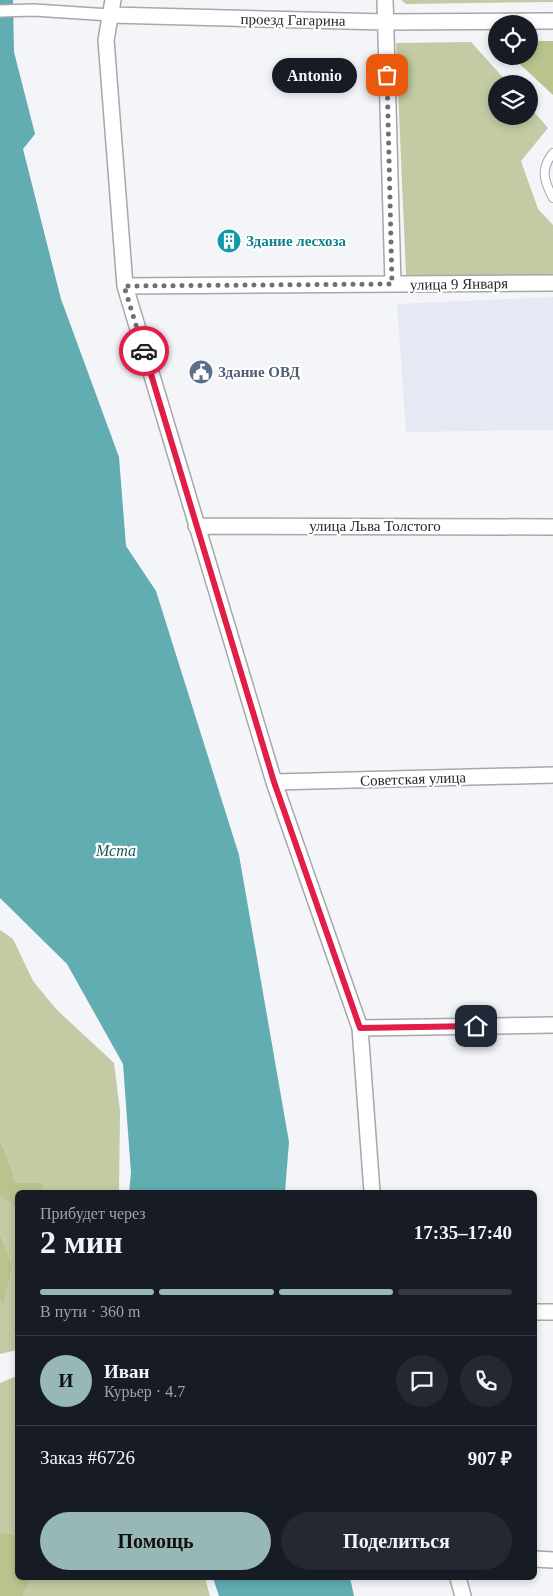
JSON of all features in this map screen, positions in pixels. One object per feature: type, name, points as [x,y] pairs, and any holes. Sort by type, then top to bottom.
[{"type":"street","points":[[113,0],[106,40],[124,286],[274,782],[360,1028],[372,1190]]},
{"type":"street","points":[[385,0],[392,284]]},
{"type":"street","name":"проезд Гагарина","points":[[0,11],[34,10],[110,15],[386,22],[553,21]]},
{"type":"street","name":"улица 9 Января","points":[[124,286],[553,282]]},
{"type":"street","name":"улица Льва Толстого","points":[[196,526],[553,527]]},
{"type":"street","name":"Советская улица","points":[[274,782],[553,775]]},
{"type":"street","points":[[360,1028],[553,1025]]},
{"type":"street","points":[[537,1312],[553,1312]]},
{"type":"street","points":[[537,1559],[553,1560]]},
{"type":"street","points":[[459,1580],[463,1596]]},
{"type":"lane","points":[[553,153],[546,161],[543,172],[546,184],[553,198]]},
{"type":"shaded area","points":[[553,297],[553,430],[406,432],[397,304]]},
{"type":"green space","points":[[401,0],[553,0],[553,2],[406,4]]},
{"type":"green space","points":[[538,41],[553,41],[553,95],[538,81],[538,75],[531,75],[521,65],[538,65]]},
{"type":"green space","points":[[471,42],[488,61],[488,65],[492,65],[501,75],[488,75],[488,125],[538,125],[538,116],[548,128],[521,161],[538,209],[553,225],[553,276],[406,275],[396,43]]},
{"type":"green space","points":[[0,930],[13,939],[33,981],[56,1009],[114,1063],[120,1111],[119,1190],[43,1190],[41,1183],[16,1183],[4,1147],[0,1143]]},
{"type":"green space","points":[[0,1143],[4,1147],[16,1183],[42,1183],[44,1190],[15,1190],[15,1207],[0,1196]]},
{"type":"green space","points":[[0,1196],[15,1206],[15,1350],[0,1354],[0,1299],[3,1305],[13,1266],[0,1234]]},
{"type":"green space","points":[[0,1234],[13,1266],[3,1306],[0,1299]]},
{"type":"green space","points":[[15,1377],[15,1535],[0,1531],[0,1383]]},
{"type":"green space","points":[[0,1531],[15,1535],[15,1580],[30,1580],[23,1596],[0,1596]]},
{"type":"green space","points":[[29,1580],[206,1580],[210,1596],[23,1596]]},
{"type":"water","name":"Мста","points":[[0,0],[13,0],[14,52],[35,134],[23,149],[61,299],[119,457],[126,546],[156,591],[239,855],[289,1142],[285,1190],[129,1190],[131,1173],[123,1064],[67,964],[0,898]]},
{"type":"water","points":[[214,1580],[350,1580],[354,1596],[219,1596]]},
{"type":"way so far","points":[[144,351],[124,286],[392,284],[387,75]]},
{"type":"place","name":"Antonio","points":[[387,75]]},
{"type":"place","name":"Здание лесхоза","points":[[229,241]]},
{"type":"place","name":"Здание ОВД","points":[[201,372]]},
{"type":"route","points":[[144,351],[274,782],[360,1028],[476,1026]]}]
